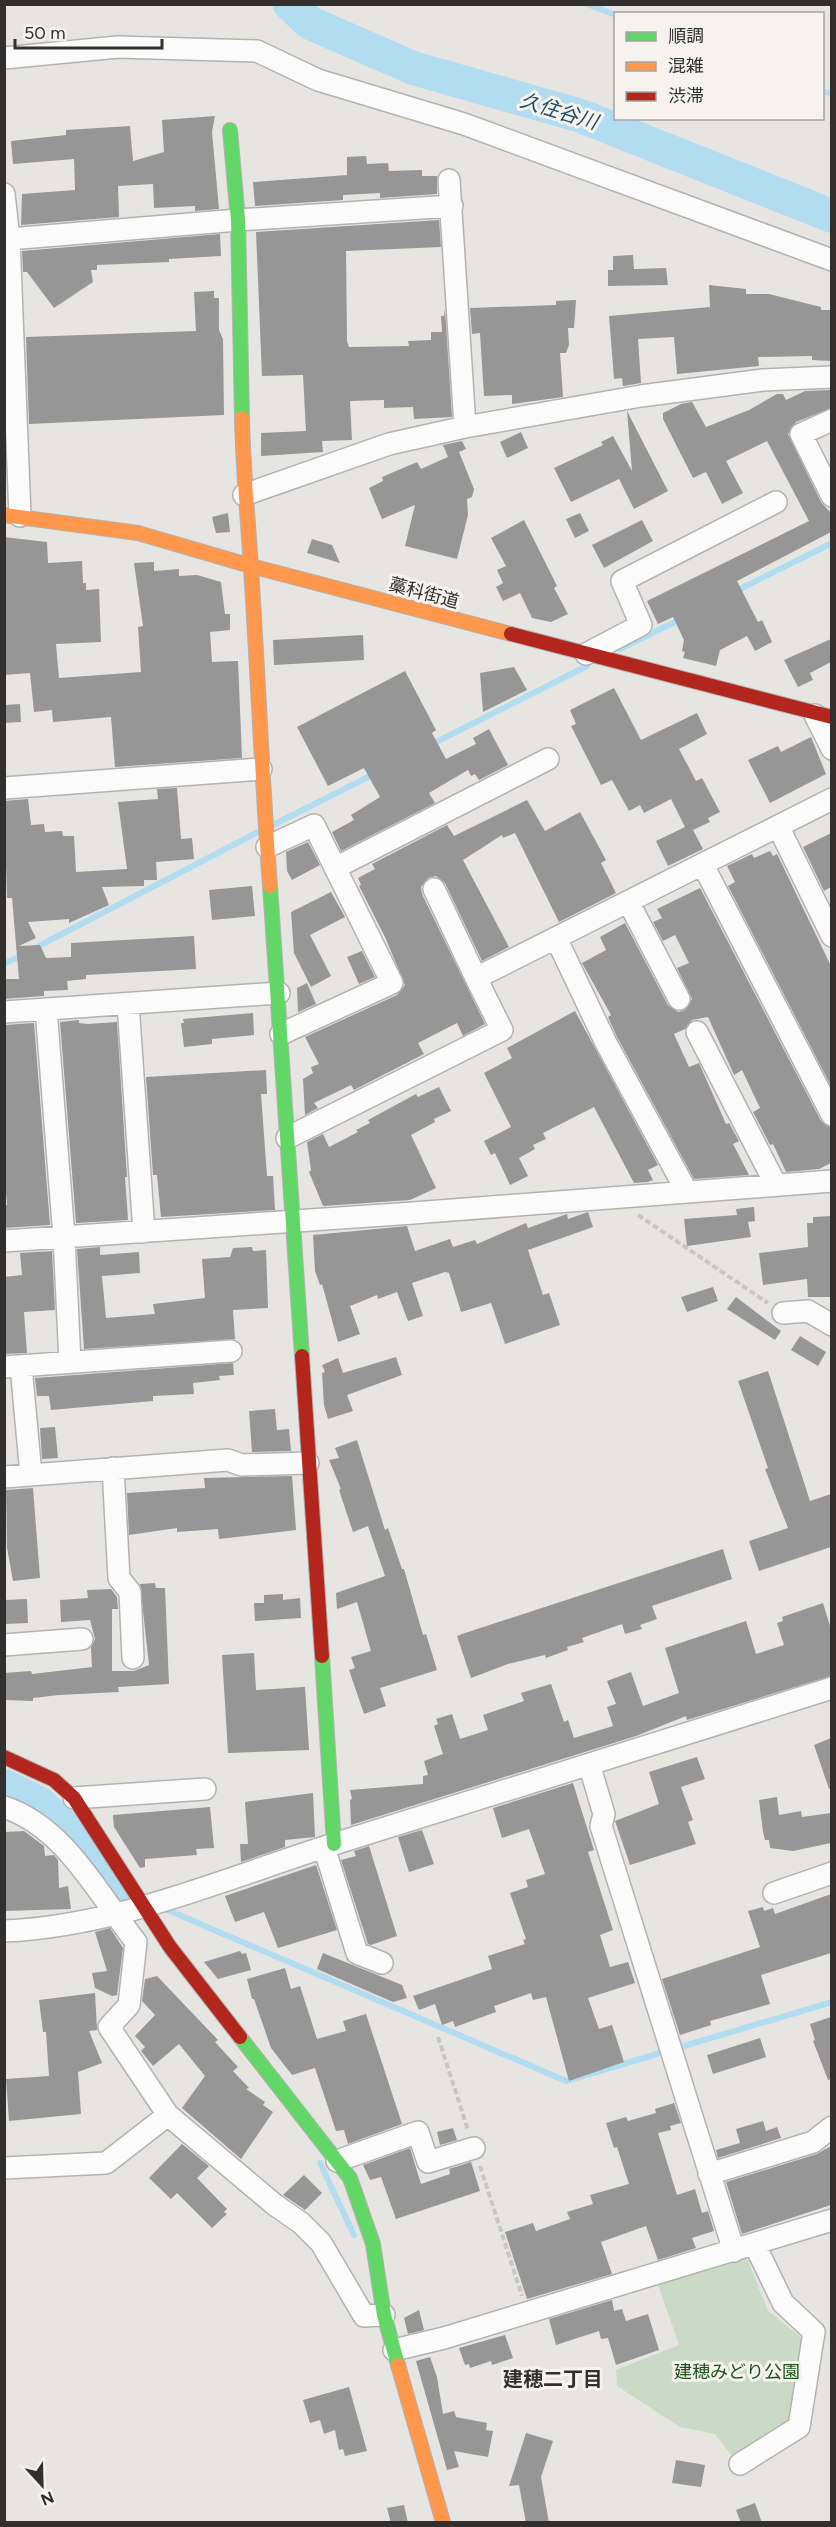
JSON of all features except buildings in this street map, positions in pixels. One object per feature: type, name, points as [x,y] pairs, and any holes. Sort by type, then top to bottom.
[{"type":"main road","points":[[230,130],[238,220],[244,495],[251,566],[261,769],[279,993],[329,1846]]},
{"type":"main road","name":"藁科街道","points":[[12,515],[138,533],[251,566],[823,716]]},
{"type":"main road","points":[[4,1757],[54,1780],[74,1798],[170,1947],[350,2178],[373,2244],[384,2315],[443,2523]]},
{"type":"street","points":[[4,58],[118,47],[256,51],[318,80],[464,124],[831,260]]},
{"type":"street","points":[[449,180],[465,427]]},
{"type":"street","points":[[4,194],[9,239],[8,336],[12,515]]},
{"type":"street","points":[[9,239],[238,220],[452,206]]},
{"type":"street","points":[[244,495],[389,444],[465,427],[696,389],[763,380],[831,377]]},
{"type":"street","points":[[831,420],[801,434],[831,496]]},
{"type":"street","points":[[586,654],[641,625],[622,581],[776,502]]},
{"type":"street","points":[[823,716],[831,749]]},
{"type":"street","points":[[335,868],[548,759]]},
{"type":"street","points":[[4,788],[261,769]]},
{"type":"street","points":[[476,978],[557,940],[831,799]]},
{"type":"street","points":[[267,848],[314,825],[392,983],[281,1034]]},
{"type":"street","points":[[778,826],[831,934]]},
{"type":"street","points":[[704,865],[831,1115]]},
{"type":"street","points":[[287,1138],[502,1030],[434,889]]},
{"type":"street","points":[[629,903],[679,999]]},
{"type":"street","points":[[557,940],[606,1043],[687,1192]]},
{"type":"street","points":[[4,1012],[279,993]]},
{"type":"street","points":[[128,1004],[144,1232]]},
{"type":"street","points":[[46,1009],[64,1237],[70,1362]]},
{"type":"street","points":[[697,1032],[776,1185]]},
{"type":"street","points":[[4,1241],[292,1222],[831,1180]]},
{"type":"street","points":[[783,1313],[808,1311],[831,1325]]},
{"type":"street","points":[[31,1475],[13,1366],[231,1351]]},
{"type":"street","points":[[4,1476],[228,1460],[242,1465],[308,1463]]},
{"type":"street","points":[[113,1468],[119,1578],[130,1592],[133,1659]]},
{"type":"street","points":[[4,1645],[82,1640]]},
{"type":"street","points":[[4,1931],[29,1930],[143,1908],[329,1846],[831,1688]]},
{"type":"street","points":[[589,1764],[604,1814],[601,1826],[734,2252]]},
{"type":"street","points":[[74,1798],[205,1789]]},
{"type":"street","points":[[4,1807],[23,1813],[50,1832],[136,1942],[129,2005],[110,2026],[168,2115],[315,2236],[364,2316],[384,2315]]},
{"type":"street","points":[[329,1846],[357,1953],[382,1963]]},
{"type":"street","points":[[774,1893],[831,1873]]},
{"type":"street","points":[[4,2168],[106,2163],[168,2115]]},
{"type":"street","points":[[710,2174],[813,2142],[831,2127]]},
{"type":"street","points":[[337,2161],[418,2132],[428,2162],[474,2148]]},
{"type":"street","points":[[394,2350],[444,2338],[734,2252],[831,2220]]},
{"type":"street","points":[[740,2464],[799,2427],[814,2332],[783,2303],[755,2245]]},
{"type":"path","points":[[612,1198],[783,1313]]},
{"type":"path","points":[[438,2037],[527,2313]]},
{"type":"green space","name":"建穂みどり公園","points":[[745,2253],[768,2311],[807,2342],[793,2425],[736,2461],[715,2434],[680,2427],[617,2386],[616,2370],[679,2345],[657,2282]]},
{"type":"waterway","name":"久住谷川","points":[[290,4],[310,23],[413,68],[581,116],[832,216]]},
{"type":"waterway","points":[[587,4],[614,14]]},
{"type":"waterway","points":[[824,92],[832,94]]},
{"type":"waterway","points":[[736,591],[832,543]]},
{"type":"waterway","points":[[620,649],[681,619]]},
{"type":"waterway","points":[[430,745],[587,666]]},
{"type":"waterway","points":[[275,824],[376,773]]},
{"type":"waterway","points":[[35,948],[258,832]]},
{"type":"waterway","points":[[4,964],[24,954]]},
{"type":"waterway","points":[[4,1786],[40,1804],[79,1841],[118,1889]]},
{"type":"waterway","points":[[163,1908],[566,2081],[832,2002]]},
{"type":"waterway","points":[[320,2163],[354,2235]]},
{"type":"traffic: fast","points":[[230,130],[238,220],[242,418]]},
{"type":"traffic: fast","points":[[270,886],[302,1356]]},
{"type":"traffic: fast","points":[[322,1656],[334,1844]]},
{"type":"traffic: fast","points":[[240,2037],[350,2178],[373,2244],[384,2315],[398,2365]]},
{"type":"traffic: slow","points":[[242,418],[270,886]]},
{"type":"traffic: slow","points":[[4,515],[138,533],[251,566],[511,634]]},
{"type":"traffic: slow","points":[[398,2365],[443,2522]]},
{"type":"traffic: jam","points":[[511,634],[832,717]]},
{"type":"traffic: jam","points":[[302,1356],[322,1656]]},
{"type":"traffic: jam","points":[[4,1757],[54,1780],[74,1798],[170,1947],[240,2037]]},
{"type":"district","name":"建穂二丁目","points":[[553,2379]]}]
